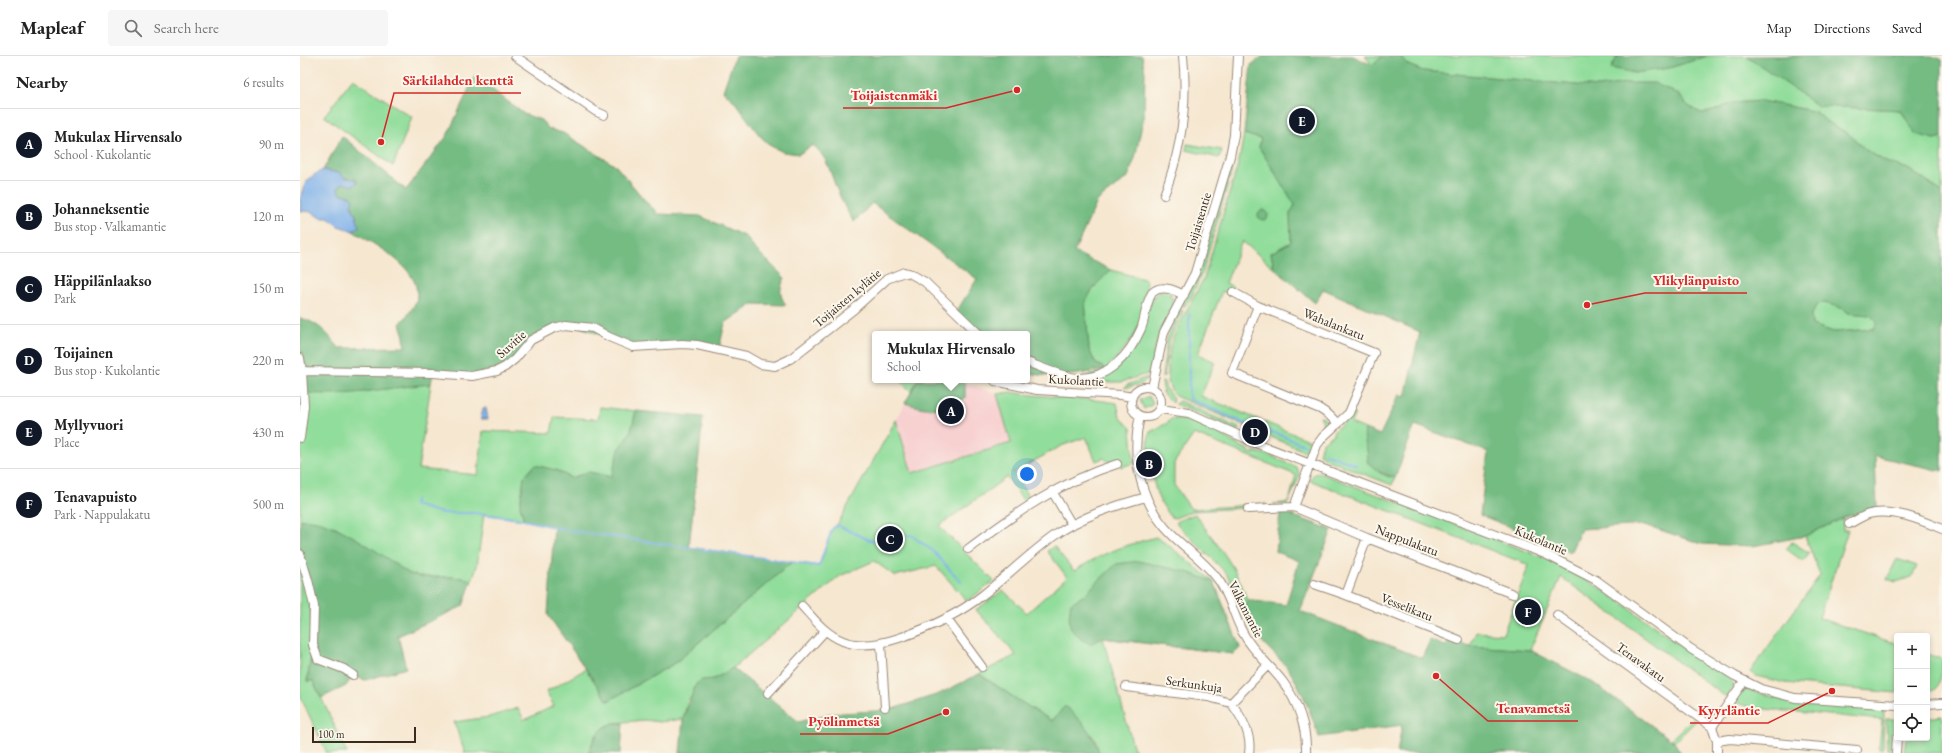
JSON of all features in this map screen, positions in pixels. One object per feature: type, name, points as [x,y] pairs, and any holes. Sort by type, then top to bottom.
[{"type":"street","points":[[515,56],[595,111],[604,115]]},
{"type":"street","points":[[1164,195],[1175,163],[1182,132],[1185,94],[1183,56]]},
{"type":"street","name":"Toijaistentie","points":[[1152,388],[1164,332],[1184,295],[1200,259],[1231,149],[1236,115],[1238,56]]},
{"type":"street","name":"Toijaisten kylätie","points":[[719,350],[746,356],[760,364],[770,366],[780,365],[848,314],[887,279],[904,272],[911,274],[925,282],[976,331]]},
{"type":"street","points":[[1030,363],[1056,374],[1078,378],[1094,375],[1115,367],[1127,354],[1140,330],[1152,293],[1156,290],[1165,288],[1184,295]]},
{"type":"street","name":"Wahalankatu","points":[[1233,292],[1258,306],[1374,353],[1349,413],[1321,439],[1310,464]]},
{"type":"street","points":[[1258,306],[1232,373],[1320,409],[1338,424]]},
{"type":"street","name":"Suvitie","points":[[302,371],[433,373],[472,376],[498,371],[515,359],[531,340],[554,328],[566,325],[593,328],[609,337],[633,347],[682,344],[719,350]]},
{"type":"street","points":[[300,358],[304,406],[300,438]]},
{"type":"street","name":"Kukolantie","points":[[1004,383],[1037,390],[1132,397]]},
{"type":"street","points":[[1140,388],[1152,388],[1158,392],[1161,398],[1160,409],[1151,417],[1140,416],[1132,408],[1132,397],[1140,388]]},
{"type":"street","name":"Kukolantie","points":[[1160,409],[1189,413],[1258,444],[1523,545],[1570,566],[1612,592],[1691,649],[1744,681],[1761,689],[1795,698],[1894,705]]},
{"type":"street","name":"Valkamantie","points":[[1140,416],[1136,449],[1146,497],[1161,524],[1218,579],[1243,634],[1283,683],[1298,710],[1305,731],[1306,753]]},
{"type":"street","points":[[968,549],[1052,491],[1077,478],[1117,464]]},
{"type":"street","points":[[1294,507],[1310,464]]},
{"type":"street","points":[[1052,491],[1072,525]]},
{"type":"street","points":[[802,606],[825,631],[834,637],[851,643],[870,645],[881,644],[911,634],[946,618],[979,598],[1040,546],[1072,525],[1107,509],[1146,497]]},
{"type":"street","name":"Nappulakatu","points":[[1248,509],[1294,507],[1367,538],[1513,594]]},
{"type":"street","points":[[1849,524],[1868,514],[1883,513],[1917,518],[1942,529]]},
{"type":"street","points":[[1346,596],[1367,538]]},
{"type":"street","points":[[300,554],[314,606],[313,645],[318,659],[344,669],[353,676]]},
{"type":"street","name":"Vesselikatu","points":[[1314,584],[1459,640]]},
{"type":"street","name":"Tenavakatu","points":[[1557,615],[1712,727]]},
{"type":"street","points":[[946,618],[982,667]]},
{"type":"street","points":[[768,694],[825,631]]},
{"type":"street","points":[[881,644],[885,707]]},
{"type":"street","name":"Serkunkuja","points":[[1126,687],[1208,697],[1231,703],[1268,666]]},
{"type":"street","points":[[1717,753],[1717,741],[1712,727],[1744,681]]},
{"type":"street","points":[[1231,703],[1240,716],[1247,732],[1249,739],[1249,753]]},
{"type":"street","points":[[1930,704],[1942,703]]},
{"type":"street","points":[[1717,741],[1730,739],[1843,751],[1857,750]]},
{"type":"street","points":[[1896,753],[1897,741]]},
{"type":"shaded area","points":[[916,383],[967,383],[997,394],[1011,443],[911,473],[896,420]]},
{"type":"green space","points":[[735,56],[1142,56],[1145,73],[1144,115],[1135,158],[1128,177],[1098,200],[1074,252],[1111,270],[1096,285],[1085,301],[1089,349],[1095,363],[1106,369],[1056,376],[1046,376],[1030,373],[1030,331],[968,331],[953,317],[977,279],[872,203],[854,222],[842,201],[823,156],[813,145],[799,154],[783,152],[771,146],[760,136],[734,101],[723,91]]},
{"type":"green space","points":[[1263,56],[1353,56],[1372,65],[1383,56],[1400,56],[1408,65],[1423,71],[1598,87],[1628,83],[1654,83],[1678,94],[1688,106],[1701,113],[1714,111],[1732,103],[1761,101],[1816,112],[1826,121],[1850,135],[1866,150],[1886,162],[1908,169],[1942,192],[1942,471],[1875,456],[1877,507],[1843,518],[1805,536],[1753,546],[1702,544],[1645,525],[1581,529],[1570,553],[1540,539],[1480,515],[1488,452],[1415,425],[1395,478],[1379,472],[1367,462],[1368,454],[1364,438],[1365,429],[1380,435],[1399,395],[1405,397],[1420,332],[1323,289],[1315,303],[1274,268],[1271,253],[1291,242],[1290,214],[1295,205],[1259,147],[1261,139],[1244,134],[1251,65]],"holes":[[[1825,303],[1839,307],[1849,313],[1870,315],[1877,322],[1874,329],[1834,332],[1812,325],[1811,315],[1817,304]]]},
{"type":"green space","points":[[1365,56],[1383,56],[1372,65]]},
{"type":"green space","points":[[1400,56],[1618,56],[1615,59],[1634,73],[1669,68],[1707,56],[1747,56],[1819,106],[1901,110],[1915,134],[1935,139],[1942,137],[1942,192],[1908,169],[1886,162],[1866,150],[1850,135],[1826,121],[1816,112],[1761,101],[1732,103],[1714,111],[1701,113],[1688,106],[1678,94],[1628,83],[1598,87],[1423,71],[1408,65]]},
{"type":"green space","points":[[1618,56],[1707,56],[1669,68],[1634,73],[1611,68]]},
{"type":"green space","points":[[1747,56],[1932,56],[1942,60],[1942,137],[1935,139],[1915,134],[1901,110],[1818,106]]},
{"type":"green space","points":[[475,76],[524,114],[541,120],[549,129],[563,133],[616,166],[648,204],[659,214],[700,216],[746,237],[753,247],[785,278],[781,292],[782,298],[786,305],[753,304],[725,323],[719,349],[697,345],[633,347],[575,325],[545,332],[505,367],[472,376],[433,373],[431,384],[347,394],[300,393],[300,318],[312,322],[327,333],[339,348],[405,347],[404,336],[400,324],[417,300],[416,285],[411,275],[403,266],[383,250],[353,231],[359,227],[349,196],[338,193],[341,183],[350,178],[344,178],[340,173],[323,170],[342,136],[406,190],[447,136]]},
{"type":"green space","points":[[353,79],[412,117],[393,166],[324,116]]},
{"type":"green space","points":[[1244,134],[1261,139],[1259,147],[1295,205],[1290,214],[1291,242],[1271,253],[1274,268],[1242,241],[1226,283],[1233,287],[1229,295],[1222,291],[1198,354],[1215,362],[1201,396],[1311,441],[1323,423],[1320,416],[1327,420],[1328,424],[1304,451],[1175,396],[1172,393],[1168,381],[1171,343],[1204,278],[1239,161]]},
{"type":"green space","points":[[1187,144],[1222,150],[1219,158],[1186,150]]},
{"type":"green space","points":[[1232,169],[1203,271],[1190,299],[1184,307],[1182,306],[1200,268],[1229,170]]},
{"type":"green space","points":[[1261,210],[1265,210],[1267,211],[1267,219],[1261,220],[1258,217],[1258,213]]},
{"type":"green space","points":[[1111,270],[1147,280],[1143,308],[1137,329],[1132,339],[1106,369],[1095,363],[1089,349],[1085,301],[1096,285]]},
{"type":"green space","points":[[1162,291],[1171,293],[1170,296],[1173,298],[1172,303],[1174,306],[1158,338],[1150,374],[1122,382],[1081,382],[1082,378],[1120,365],[1155,295]]},
{"type":"green space","points":[[1825,303],[1839,307],[1849,313],[1870,315],[1877,322],[1874,329],[1834,332],[1812,325],[1811,315],[1817,304]]},
{"type":"green space","points":[[1180,309],[1183,311],[1169,341],[1164,376],[1162,378],[1167,338]]},
{"type":"green space","points":[[1148,378],[1142,384],[1124,388],[1127,385]]},
{"type":"green space","points":[[1162,381],[1173,399],[1172,403],[1163,394]]},
{"type":"green space","points":[[903,383],[916,383],[911,392]]},
{"type":"green space","points":[[916,383],[965,383],[965,398],[950,405],[929,408],[905,403]]},
{"type":"green space","points":[[431,384],[418,469],[478,475],[483,431],[551,433],[554,417],[598,419],[600,407],[636,411],[631,431],[619,450],[611,477],[589,472],[571,478],[556,470],[520,505],[524,520],[484,514],[477,566],[472,580],[457,577],[418,576],[410,574],[336,527],[300,520],[300,393],[363,392],[399,386]]},
{"type":"green space","points":[[1010,392],[1117,403],[1120,417],[1131,428],[1134,463],[1121,467],[1119,459],[1108,462],[1104,458],[1096,461],[1086,437],[1061,446],[1013,473],[1030,499],[1025,503],[1007,477],[939,526],[994,581],[967,601],[936,566],[895,576],[874,561],[840,576],[733,668],[714,679],[688,700],[683,719],[659,722],[645,720],[614,723],[596,735],[588,753],[465,753],[454,722],[489,717],[518,708],[524,720],[554,706],[546,692],[586,669],[608,701],[675,663],[792,562],[819,566],[832,529],[837,525],[896,420],[912,473],[1011,443],[997,394]]},
{"type":"green space","points":[[1149,396],[1153,404],[1144,409],[1140,400]]},
{"type":"green space","points":[[1179,401],[1239,428],[1238,431],[1175,404]]},
{"type":"green space","points":[[636,411],[703,417],[689,547],[792,562],[675,663],[608,701],[548,615],[554,527],[524,520],[520,505],[524,477],[535,465],[556,470],[571,478],[589,472],[611,477],[619,450],[631,431]]},
{"type":"green space","points":[[1353,413],[1355,414],[1351,423],[1365,429],[1366,446],[1373,465],[1376,470],[1382,474],[1395,478],[1392,485],[1328,460],[1319,454],[1322,443],[1334,434],[1333,432]]},
{"type":"green space","points":[[1171,419],[1192,421],[1211,429],[1248,450],[1248,452],[1253,454],[1254,452],[1269,455],[1296,467],[1300,475],[1289,499],[1296,475],[1194,434],[1174,463],[1174,485],[1191,509],[1266,504],[1243,508],[1193,511],[1175,518],[1171,517],[1160,501],[1157,493],[1150,466],[1148,446],[1150,432],[1167,423]]},
{"type":"green space","points":[[1320,473],[1547,559],[1579,575],[1611,595],[1687,650],[1731,679],[1733,688],[1726,697],[1561,577],[1530,650],[1470,646],[1476,632],[1503,634],[1529,565],[1309,480],[1314,474]]},
{"type":"green space","points":[[1289,501],[1287,505],[1273,504],[1284,503]]},
{"type":"green space","points":[[1280,512],[1332,530],[1300,611],[1422,658],[1430,640],[1445,646],[1451,641],[1470,646],[1530,650],[1592,682],[1674,742],[1681,753],[1397,753],[1402,725],[1319,737],[1306,703],[1294,678],[1289,670],[1253,630],[1248,620],[1246,611],[1247,600],[1286,605],[1299,561],[1276,552]]},
{"type":"green space","points":[[1195,514],[1224,554],[1237,575],[1247,600],[1247,613],[1245,612],[1226,573],[1177,524],[1177,521]]},
{"type":"green space","points":[[1843,518],[1843,530],[1848,530],[1819,618],[1894,643],[1894,693],[1785,683],[1756,676],[1750,672],[1820,575],[1805,536]]},
{"type":"green space","points":[[300,520],[313,520],[342,530],[410,574],[426,577],[457,577],[472,580],[463,606],[398,636],[406,668],[365,680],[353,676],[346,686],[321,698],[313,681],[307,681],[313,645],[314,606],[300,554]]},
{"type":"green space","points":[[1156,537],[1214,582],[1240,648],[1234,654],[1103,638],[1135,753],[1099,753],[1095,739],[1065,706],[1052,721],[979,674],[1016,655],[976,610],[1003,590],[1027,613],[1067,577],[1047,551],[1054,546],[1074,571],[1094,559],[1113,551]]},
{"type":"green space","points":[[1792,542],[1809,553],[1803,561],[1786,549]]},
{"type":"green space","points":[[300,554],[308,580],[313,645],[307,681],[313,680],[347,753],[327,753],[300,696]]},
{"type":"green space","points":[[1897,559],[1917,566],[1912,577],[1896,582],[1887,579]]},
{"type":"green space","points":[[1139,561],[1187,572],[1214,582],[1240,648],[1234,654],[1103,638],[1090,644],[1078,636],[1071,628],[1069,618],[1071,603],[1083,596],[1116,564]]},
{"type":"green space","points":[[1930,655],[1942,659],[1940,680],[1936,688],[1930,691]]},
{"type":"green space","points":[[733,668],[799,722],[828,714],[889,710],[939,694],[979,674],[1052,721],[1065,706],[1090,733],[1099,753],[680,753],[683,719],[696,684],[702,680],[714,679]]},
{"type":"green space","points":[[1746,689],[1784,700],[1884,710],[1883,749],[1879,749],[1882,720],[1754,708],[1733,702],[1742,690]]},
{"type":"green space","points":[[1942,716],[1942,753],[1904,753],[1906,741],[1930,741],[1930,718]]},
{"type":"green space","points":[[1692,719],[1696,721],[1674,742],[1671,739]]},
{"type":"green space","points":[[1886,719],[1894,719],[1890,749],[1887,748]]},
{"type":"green space","points":[[614,723],[623,723],[621,753],[588,753],[600,731]]},
{"type":"water","points":[[323,170],[340,173],[344,178],[356,179],[357,183],[352,186],[342,183],[338,189],[339,193],[353,199],[351,205],[356,215],[359,227],[353,231],[338,226],[328,218],[320,218],[312,212],[300,211],[301,197],[304,186],[311,177]]},
{"type":"water","points":[[483,408],[486,408],[488,419],[481,419]]},
{"type":"waterway","points":[[1189,314],[1189,399],[1246,424],[1278,434],[1306,446]]},
{"type":"waterway","points":[[1324,453],[1356,465]]},
{"type":"waterway","points":[[415,500],[414,505],[442,513],[475,513],[520,519],[566,530],[819,566],[832,529],[837,525],[869,540],[883,542],[911,535],[933,551],[961,582]]},
{"type":"place","name":"Toijaistenmäki","points":[[1017,90]]},
{"type":"place","name":"Myllyvuori","points":[[1302,121]]},
{"type":"place","name":"Särkilahden kenttä","points":[[381,142]]},
{"type":"place","name":"Ylikylänpuisto","points":[[1587,305]]},
{"type":"place","name":"Mukulax Hirvensalo","points":[[951,411]]},
{"type":"place","name":"Toijainen","points":[[1255,432]]},
{"type":"place","name":"Johanneksentie","points":[[1149,464]]},
{"type":"place","name":"Häppilänlaakso","points":[[890,539]]},
{"type":"place","name":"Tenavapuisto","points":[[1528,612]]},
{"type":"place","name":"Tenavametsä","points":[[1436,676]]},
{"type":"place","name":"Kyyrläntie","points":[[1832,691]]},
{"type":"place","name":"Pyölinmetsä","points":[[946,712]]}]
